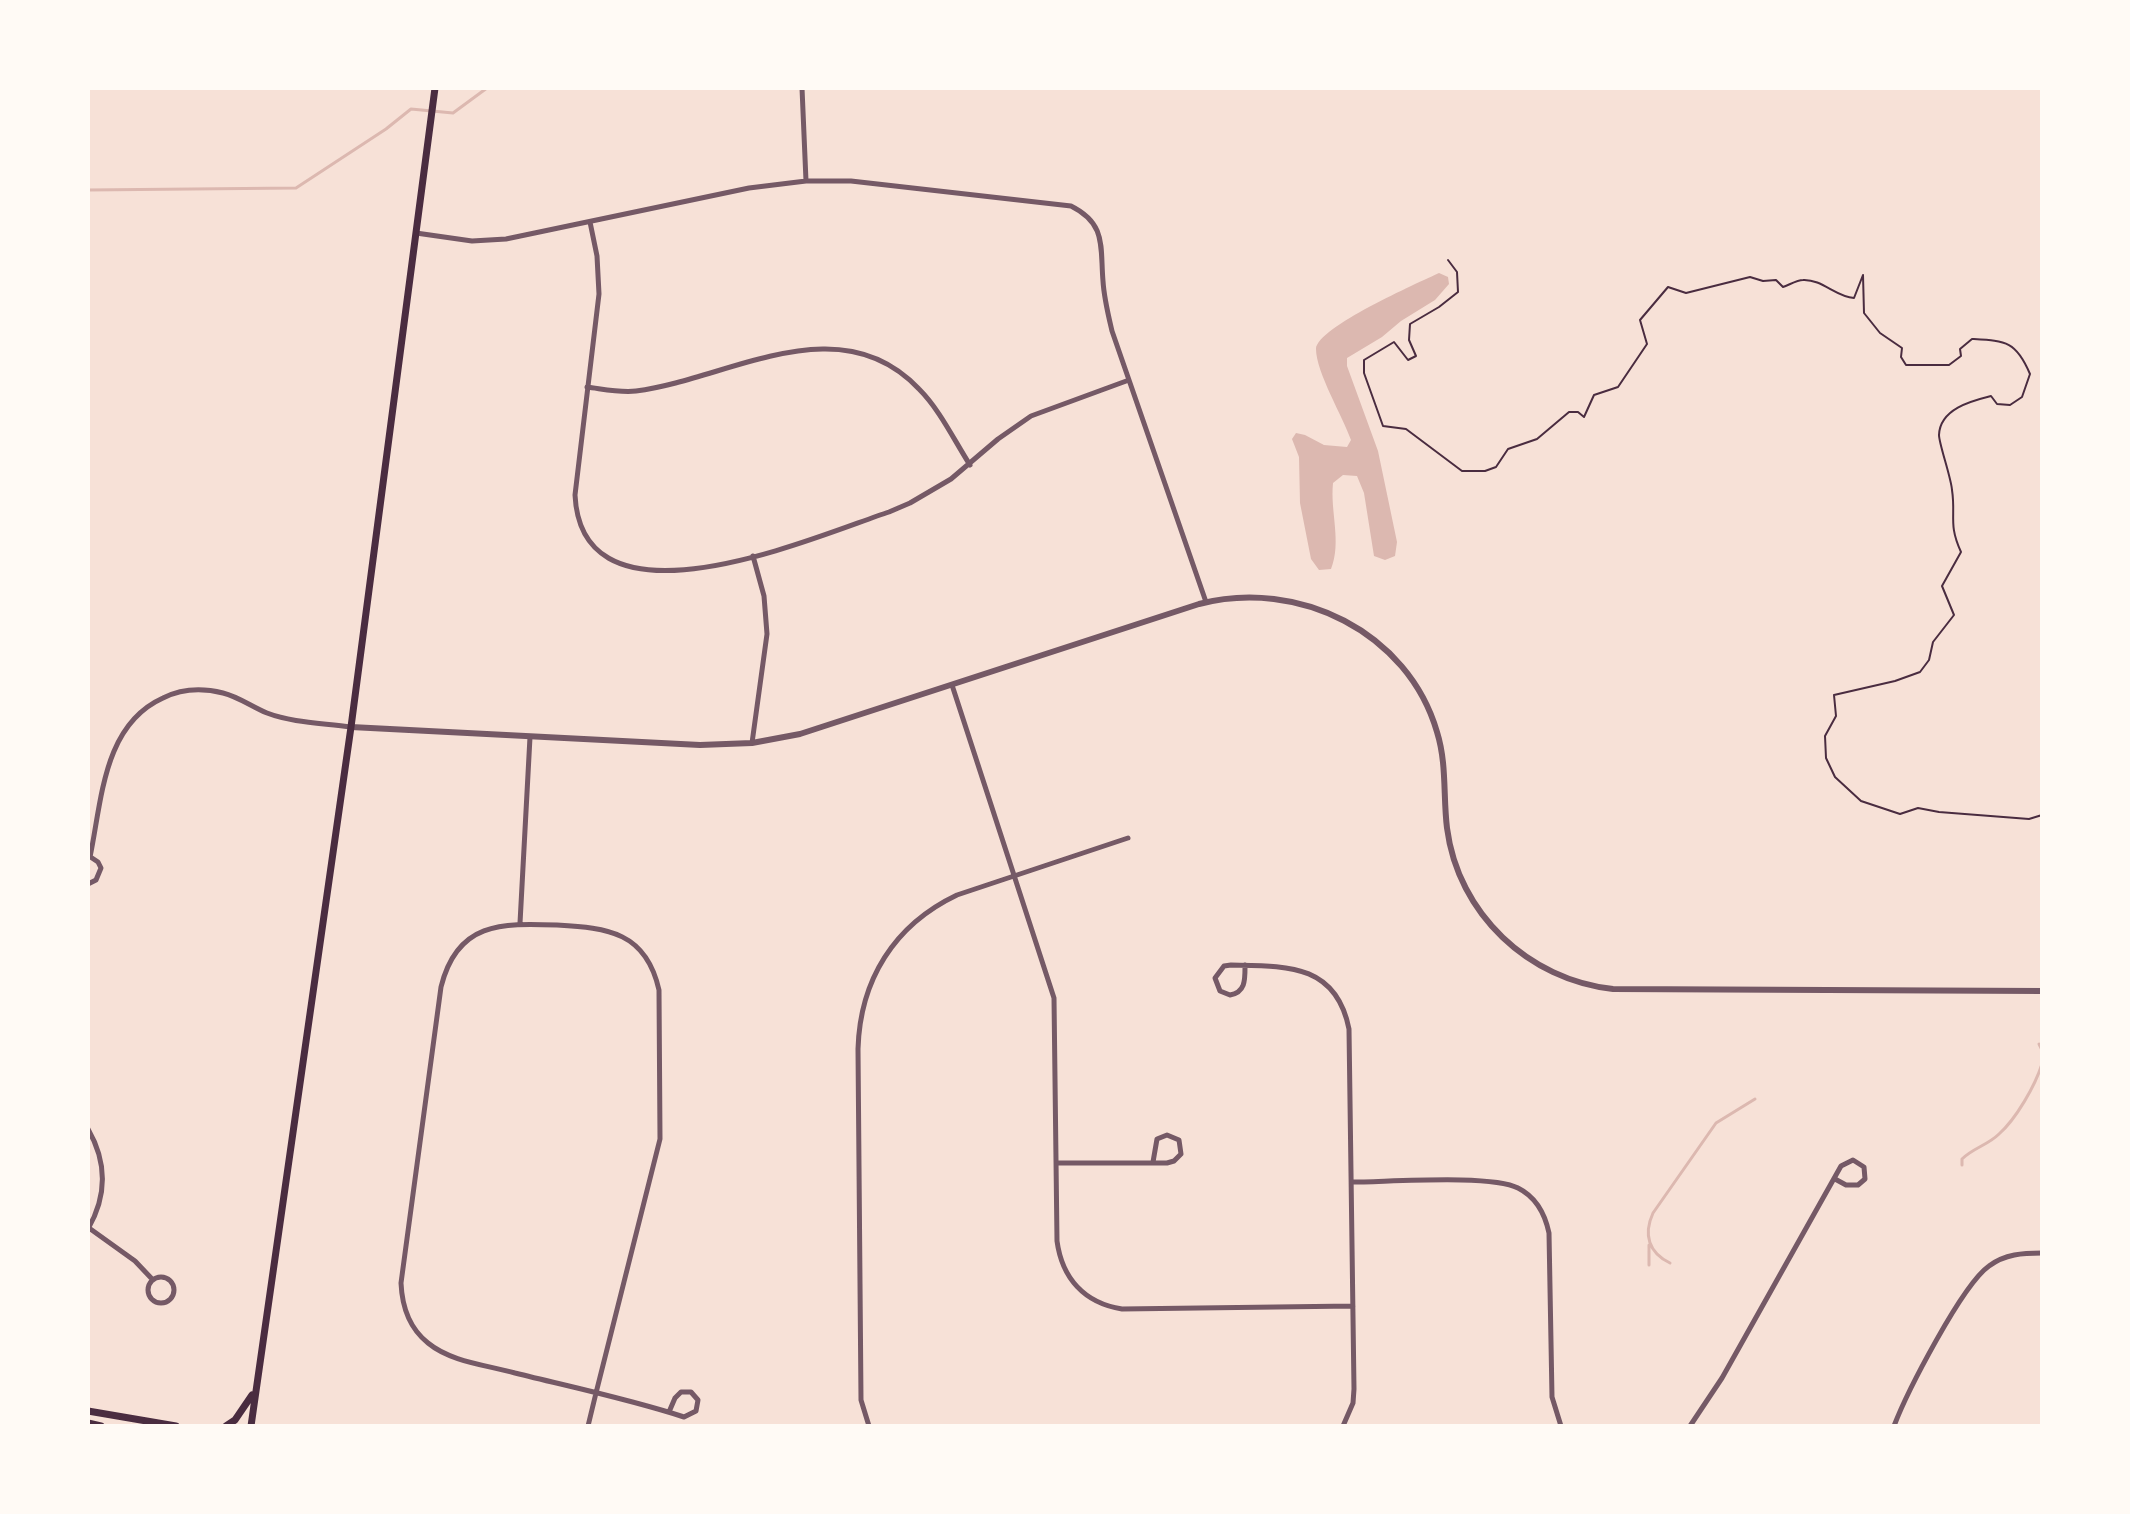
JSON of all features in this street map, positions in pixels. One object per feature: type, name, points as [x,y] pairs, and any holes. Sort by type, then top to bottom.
[{"type":"main road","points":[[251,1426],[351,727],[435,88]]},
{"type":"main road","points":[[226,1426],[239,1415],[256,1389]]},
{"type":"main road","points":[[88,1411],[176,1426]]},
{"type":"main road","points":[[88,1423],[101,1426]]},
{"type":"street","points":[[802,88],[806,181]]},
{"type":"street","points":[[416,233],[489,241],[749,188],[806,181],[866,183],[1066,205],[1080,211],[1089,217],[1099,234],[1106,305],[1206,602]]},
{"type":"street","points":[[590,222],[597,256],[599,294],[575,507],[583,530],[598,550],[620,563],[672,572],[715,567],[910,503],[951,479],[1031,416],[1129,380]]},
{"type":"street","points":[[587,387],[639,391],[800,350],[850,350],[887,364],[919,388],[970,465]]},
{"type":"street","points":[[752,743],[767,634],[764,596],[753,556]]},
{"type":"street","points":[[88,884],[100,874],[98,862],[89,856],[115,744],[131,720],[155,701],[181,692],[210,690],[281,717],[351,727],[700,745],[752,743],[800,734],[1206,602],[1247,597],[1271,598],[1309,605],[1361,630],[1394,657],[1420,691],[1437,730],[1445,768],[1447,830],[1464,885],[1497,933],[1528,960],[1559,977],[1613,989],[2042,991]]},
{"type":"street","points":[[952,685],[1056,1011],[1059,1254],[1069,1278],[1078,1289],[1099,1303],[1122,1309],[1353,1306]]},
{"type":"street","points":[[520,924],[530,737]]},
{"type":"street","points":[[869,1426],[861,1400],[858,1049],[867,990],[884,957],[909,926],[925,913],[957,895],[1128,838]]},
{"type":"street","points":[[588,1426],[596,1393],[660,1139],[659,990],[645,955],[625,937],[601,928],[520,924],[497,926],[484,930],[464,944],[449,964],[441,987],[401,1283],[404,1309],[425,1341],[449,1356],[596,1393],[669,1412],[690,1416],[696,1411],[698,1400],[691,1392],[681,1392],[669,1412]]},
{"type":"street","points":[[1245,965],[1241,990],[1230,995],[1220,991],[1215,978],[1221,968],[1245,965],[1304,970],[1326,984],[1342,1004],[1349,1029],[1354,1389],[1353,1403],[1343,1426]]},
{"type":"street","points":[[88,1129],[96,1144],[103,1173],[100,1202],[89,1229],[135,1261],[153,1280]]},
{"type":"street","points":[[1057,1163],[1167,1163],[1178,1159],[1182,1150],[1179,1140],[1167,1135],[1157,1139],[1153,1162]]},
{"type":"street","points":[[1690,1426],[1722,1378],[1835,1179],[1846,1162],[1857,1161],[1864,1167],[1865,1179],[1858,1185],[1846,1185],[1835,1179]]},
{"type":"street","points":[[1352,1182],[1495,1181],[1519,1188],[1536,1203],[1543,1212],[1549,1233],[1552,1397],[1561,1426]]},
{"type":"street","points":[[1894,1426],[1910,1388],[1977,1276],[1986,1267],[2009,1256],[2042,1253]]},
{"type":"street","points":[[162,1278],[170,1281],[174,1289],[170,1299],[161,1303],[152,1299],[148,1290],[153,1280],[162,1278]]},
{"type":"path","points":[[1448,260],[1457,272],[1458,292],[1410,324],[1409,340],[1416,356],[1408,360],[1394,342],[1364,360],[1364,373],[1383,426],[1406,429],[1462,471],[1485,471],[1496,467],[1508,449],[1537,439],[1569,412],[1578,412],[1584,417],[1594,395],[1618,387],[1647,344],[1640,320],[1668,287],[1686,293],[1750,277],[1763,281],[1776,280],[1783,287],[1802,280],[1854,298],[1863,275],[1864,313],[1880,333],[1902,348],[1901,357],[1906,365],[1949,365],[1961,356],[1960,349],[1972,339],[2001,341],[2021,353],[2030,374],[2022,397],[2010,405],[1997,404],[1991,396],[1964,403],[1945,418],[1939,435],[1953,494],[1951,519],[1961,552],[1942,586],[1954,615],[1933,642],[1929,660],[1920,672],[1834,695],[1836,716],[1825,736],[1826,758],[1835,777],[1861,801],[1900,814],[1918,808],[2029,819],[2042,815]]},
{"type":"shaded area","points":[[1439,273],[1448,277],[1449,284],[1435,300],[1347,358],[1347,366],[1378,451],[1397,542],[1395,556],[1385,560],[1374,556],[1364,493],[1357,476],[1343,475],[1333,483],[1334,559],[1331,569],[1319,570],[1311,559],[1300,503],[1299,457],[1292,439],[1296,433],[1324,445],[1347,447],[1351,440],[1325,382],[1316,349],[1333,329],[1350,318]]},
{"type":"waterway","points":[[88,190],[296,188],[411,109],[453,113],[487,88]]},
{"type":"waterway","points":[[2039,1044],[2042,1050]]},
{"type":"waterway","points":[[1962,1165],[1962,1159],[1995,1138],[2012,1120],[2030,1092],[2042,1064]]},
{"type":"waterway","points":[[1670,1263],[1657,1254],[1650,1242],[1648,1229],[1653,1213],[1716,1123],[1755,1099]]},
{"type":"waterway","points":[[1649,1245],[1649,1265]]}]
